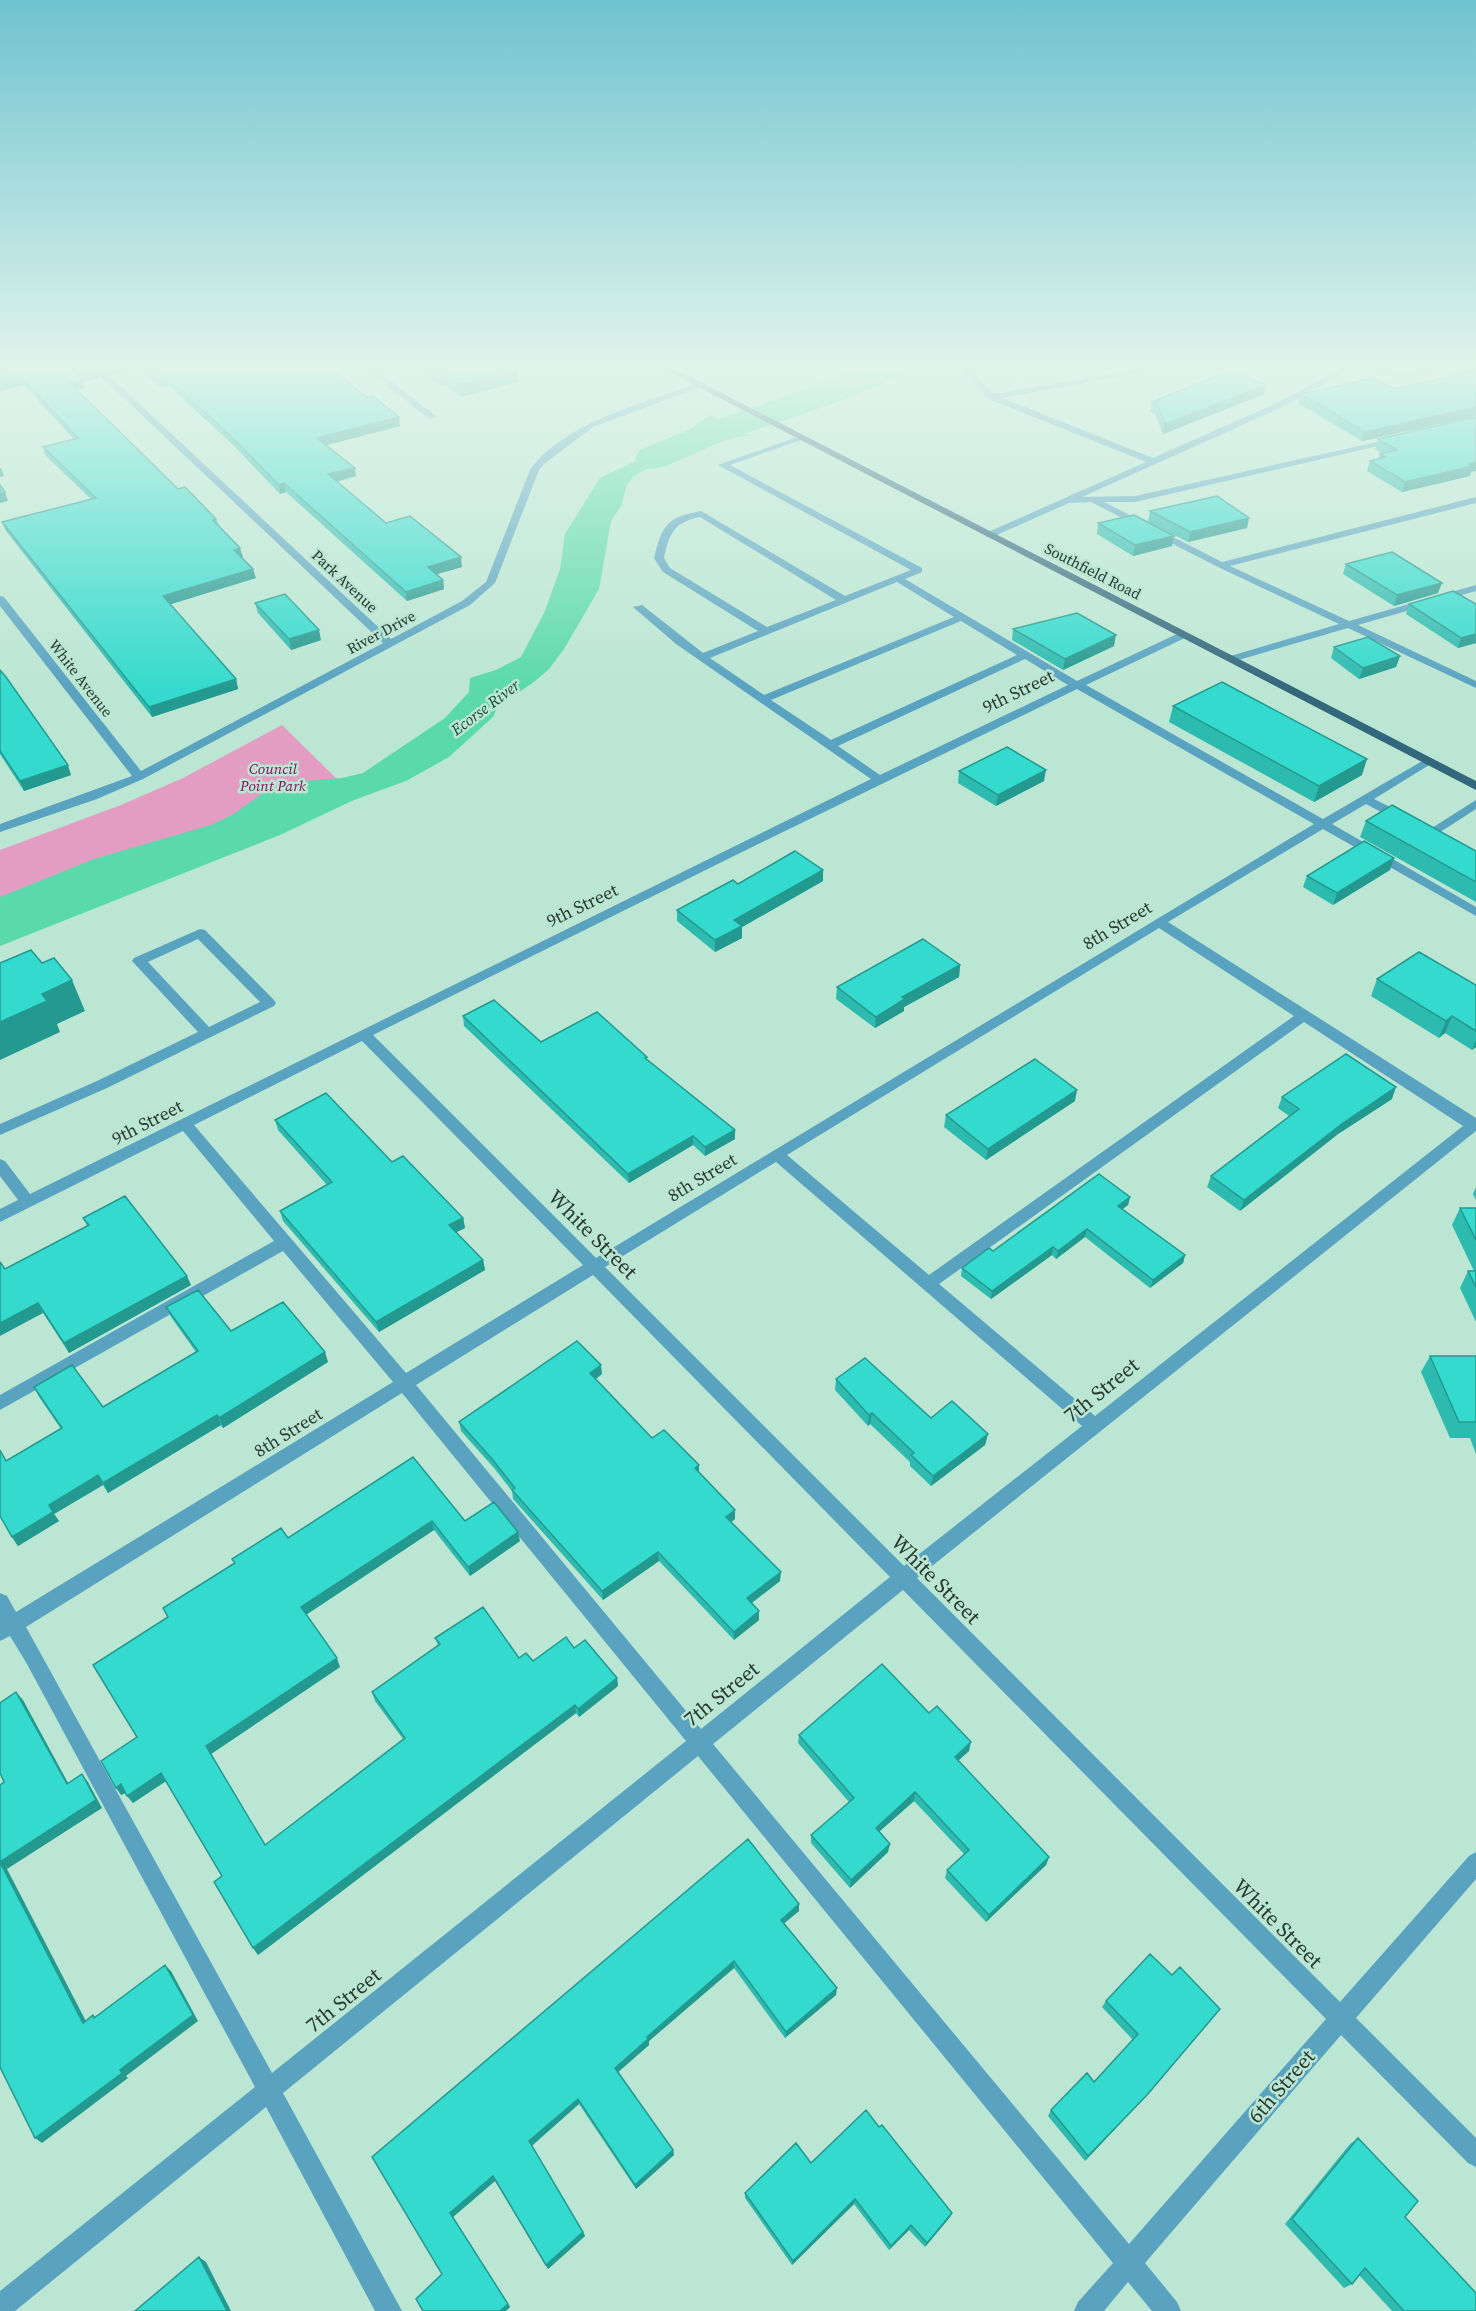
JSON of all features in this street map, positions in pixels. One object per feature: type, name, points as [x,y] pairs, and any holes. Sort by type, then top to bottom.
[{"type":"main road","name":"Southfield Road","points":[[869,475],[1476,786]]},
{"type":"street","name":"Park Avenue","points":[[209,475],[390,644]]},
{"type":"street","name":"River Drive","points":[[0,828],[93,796],[139,777],[458,608],[484,590],[490,583],[533,475]]},
{"type":"street","points":[[702,657],[900,580],[919,570],[740,475]]},
{"type":"street","points":[[988,535],[1121,475]]},
{"type":"street","points":[[1064,500],[1145,497],[1240,475]]},
{"type":"street","points":[[1089,498],[1221,565],[1476,685]]},
{"type":"street","points":[[1221,565],[1476,500]]},
{"type":"street","points":[[767,632],[666,570],[658,558],[666,528],[681,517],[701,514],[846,601]]},
{"type":"street","points":[[900,580],[1074,685],[1096,694],[1476,912]]},
{"type":"street","points":[[1231,659],[1476,588]]},
{"type":"street","name":"White Avenue","points":[[0,599],[139,777]]},
{"type":"street","points":[[638,608],[702,657],[879,779]]},
{"type":"street","points":[[764,699],[962,617]]},
{"type":"street","name":"9th Street","points":[[0,1216],[879,779],[1183,635]]},
{"type":"street","points":[[830,745],[1024,655]]},
{"type":"street","name":"8th Street","points":[[6,1629],[594,1266],[1159,922],[1428,762]]},
{"type":"street","points":[[1365,799],[1426,831],[1476,804]]},
{"type":"street","points":[[1159,922],[1475,1124]]},
{"type":"street","points":[[0,1130],[41,1113],[207,1033],[269,1003],[200,933],[139,961],[207,1033]]},
{"type":"street","points":[[928,1284],[1304,1016]]},
{"type":"street","name":"White Street","points":[[364,1034],[1476,2155]]},
{"type":"street","points":[[185,1124],[404,1383],[1168,2311]]},
{"type":"street","name":"7th Street","points":[[0,2307],[903,1578],[1475,1124]]},
{"type":"street","points":[[777,1155],[1095,1426]]},
{"type":"street","points":[[0,1165],[28,1202]]},
{"type":"street","points":[[0,1403],[285,1242]]},
{"type":"street","points":[[0,1602],[6,1629],[39,1669],[389,2311]]},
{"type":"street","name":"6th Street","points":[[1087,2311],[1476,1863]]},
{"type":"green space","name":"Council Point Park","points":[[282,725],[348,790],[0,927],[0,850],[121,805],[183,778]]},
{"type":"water","name":"Ecorse River","points":[[607,475],[637,475],[627,485],[621,506],[611,521],[599,589],[564,649],[549,669],[516,694],[499,699],[494,716],[449,757],[406,781],[354,800],[280,835],[0,946],[0,897],[94,859],[211,825],[232,815],[266,791],[294,782],[342,778],[363,773],[445,718],[469,692],[470,678],[496,670],[521,657],[545,611],[560,569],[565,534],[600,478]]},
{"type":"building","points":[[72,475],[164,475],[178,489],[185,487],[240,548],[234,550],[253,569],[163,596],[236,679],[149,707],[2,522],[96,498]]},
{"type":"building","points":[[269,475],[329,475],[386,523],[410,516],[461,557],[428,567],[443,580],[406,592],[284,483],[279,485]]},
{"type":"building","points":[[1393,475],[1435,475],[1405,482]]},
{"type":"building","points":[[1217,496],[1249,518],[1190,532],[1150,511]]},
{"type":"building","points":[[1134,515],[1174,536],[1135,545],[1098,523]]},
{"type":"building","points":[[1392,552],[1442,583],[1397,595],[1346,564]]},
{"type":"building","points":[[1453,591],[1476,604],[1476,634],[1461,638],[1409,604]]},
{"type":"building","points":[[285,594],[319,630],[289,639],[255,603]]},
{"type":"building","points":[[1077,613],[1116,635],[1065,659],[1013,629]]},
{"type":"building","points":[[1368,637],[1400,656],[1363,668],[1334,647]]},
{"type":"building","points":[[0,670],[68,765],[20,781],[0,751]]},
{"type":"building","points":[[1222,682],[1367,759],[1319,786],[1173,706]]},
{"type":"building","points":[[1007,747],[1046,770],[998,795],[959,771]]},
{"type":"building","points":[[1392,805],[1476,851],[1476,882],[1366,821]]},
{"type":"building","points":[[1364,841],[1394,858],[1337,893],[1307,876]]},
{"type":"building","points":[[795,851],[823,870],[734,920],[742,926],[715,940],[677,910],[733,880],[738,884]]},
{"type":"building","points":[[923,939],[960,965],[902,997],[905,999],[876,1017],[837,987]]},
{"type":"building","points":[[31,950],[42,963],[54,958],[72,980],[42,994],[47,1001],[0,1022],[0,963]]},
{"type":"building","points":[[1419,952],[1476,985],[1476,1031],[1452,1016],[1446,1021],[1377,979]]},
{"type":"building","points":[[494,1000],[541,1042],[597,1012],[647,1057],[645,1058],[735,1130],[705,1147],[693,1136],[628,1174],[463,1016]]},
{"type":"building","points":[[1346,1054],[1396,1087],[1343,1123],[1244,1200],[1211,1176],[1299,1109],[1282,1097]]},
{"type":"building","points":[[1035,1059],[1077,1090],[988,1149],[946,1115]]},
{"type":"building","points":[[326,1093],[392,1162],[403,1156],[463,1218],[449,1225],[483,1260],[376,1322],[280,1211],[332,1182],[275,1120]]},
{"type":"building","points":[[1099,1174],[1130,1197],[1118,1206],[1185,1255],[1153,1280],[1087,1229],[1058,1251],[1053,1247],[992,1291],[962,1268],[989,1248],[993,1251]]},
{"type":"building","points":[[125,1196],[187,1276],[64,1343],[38,1303],[0,1323],[0,1262],[5,1269],[89,1225],[83,1218]]},
{"type":"building","points":[[1460,1208],[1476,1208],[1476,1240]]},
{"type":"building","points":[[1468,1271],[1476,1271],[1476,1287]]},
{"type":"building","points":[[198,1290],[231,1331],[283,1302],[325,1352],[219,1418],[217,1415],[103,1483],[98,1475],[49,1505],[53,1512],[12,1537],[0,1516],[0,1450],[6,1461],[62,1428],[34,1387],[72,1365],[103,1407],[198,1351],[166,1307]]},
{"type":"building","points":[[577,1341],[601,1365],[590,1373],[652,1438],[664,1430],[699,1465],[695,1468],[735,1510],[726,1517],[781,1572],[747,1598],[759,1611],[734,1632],[658,1552],[602,1591],[512,1490],[515,1488],[459,1422]]},
{"type":"building","points":[[1430,1356],[1476,1356],[1476,1422],[1459,1422]]},
{"type":"building","points":[[865,1358],[931,1418],[952,1401],[988,1434],[933,1476],[911,1455],[914,1453],[872,1413],[869,1415],[836,1379]]},
{"type":"building","points":[[413,1457],[465,1521],[494,1502],[518,1532],[468,1567],[432,1521],[301,1607],[337,1658],[206,1746],[265,1845],[405,1738],[372,1692],[440,1644],[435,1638],[483,1607],[519,1658],[526,1653],[533,1661],[566,1637],[574,1648],[585,1640],[617,1678],[578,1709],[575,1705],[253,1948],[214,1882],[222,1876],[161,1773],[127,1796],[121,1784],[116,1788],[101,1761],[137,1737],[93,1665],[168,1617],[163,1608],[235,1563],[232,1559],[281,1528],[288,1538]]},
{"type":"building","points":[[882,1664],[929,1713],[937,1706],[971,1742],[955,1757],[1049,1857],[989,1915],[947,1870],[969,1850],[915,1792],[876,1828],[890,1844],[851,1880],[811,1835],[854,1798],[799,1735]]},
{"type":"building","points":[[16,1692],[67,1784],[82,1774],[96,1800],[0,1862],[0,1785],[4,1782],[0,1773],[0,1703]]},
{"type":"building","points":[[748,1839],[799,1904],[781,1920],[837,1988],[786,2032],[734,1961],[615,2068],[673,2150],[635,2185],[578,2099],[529,2141],[583,2232],[546,2265],[493,2176],[450,2213],[508,2304],[500,2311],[423,2311],[416,2299],[442,2274],[372,2157]]},
{"type":"building","points":[[0,1862],[83,2023],[93,2015],[94,2018],[165,1965],[193,2015],[120,2070],[122,2073],[35,2138],[0,2067]]},
{"type":"building","points":[[1150,1954],[1172,1975],[1180,1967],[1220,2009],[1147,2095],[1088,2156],[1051,2110],[1087,2073],[1094,2082],[1138,2034],[1106,2001]]},
{"type":"building","points":[[866,2110],[879,2127],[882,2125],[952,2213],[927,2243],[911,2225],[891,2246],[855,2199],[793,2261],[745,2193],[796,2143],[811,2163]]},
{"type":"building","points":[[1358,2138],[1418,2201],[1405,2217],[1476,2293],[1476,2311],[1404,2311],[1365,2268],[1352,2284],[1292,2219]]},
{"type":"building","points":[[199,2257],[227,2311],[135,2311]]}]
